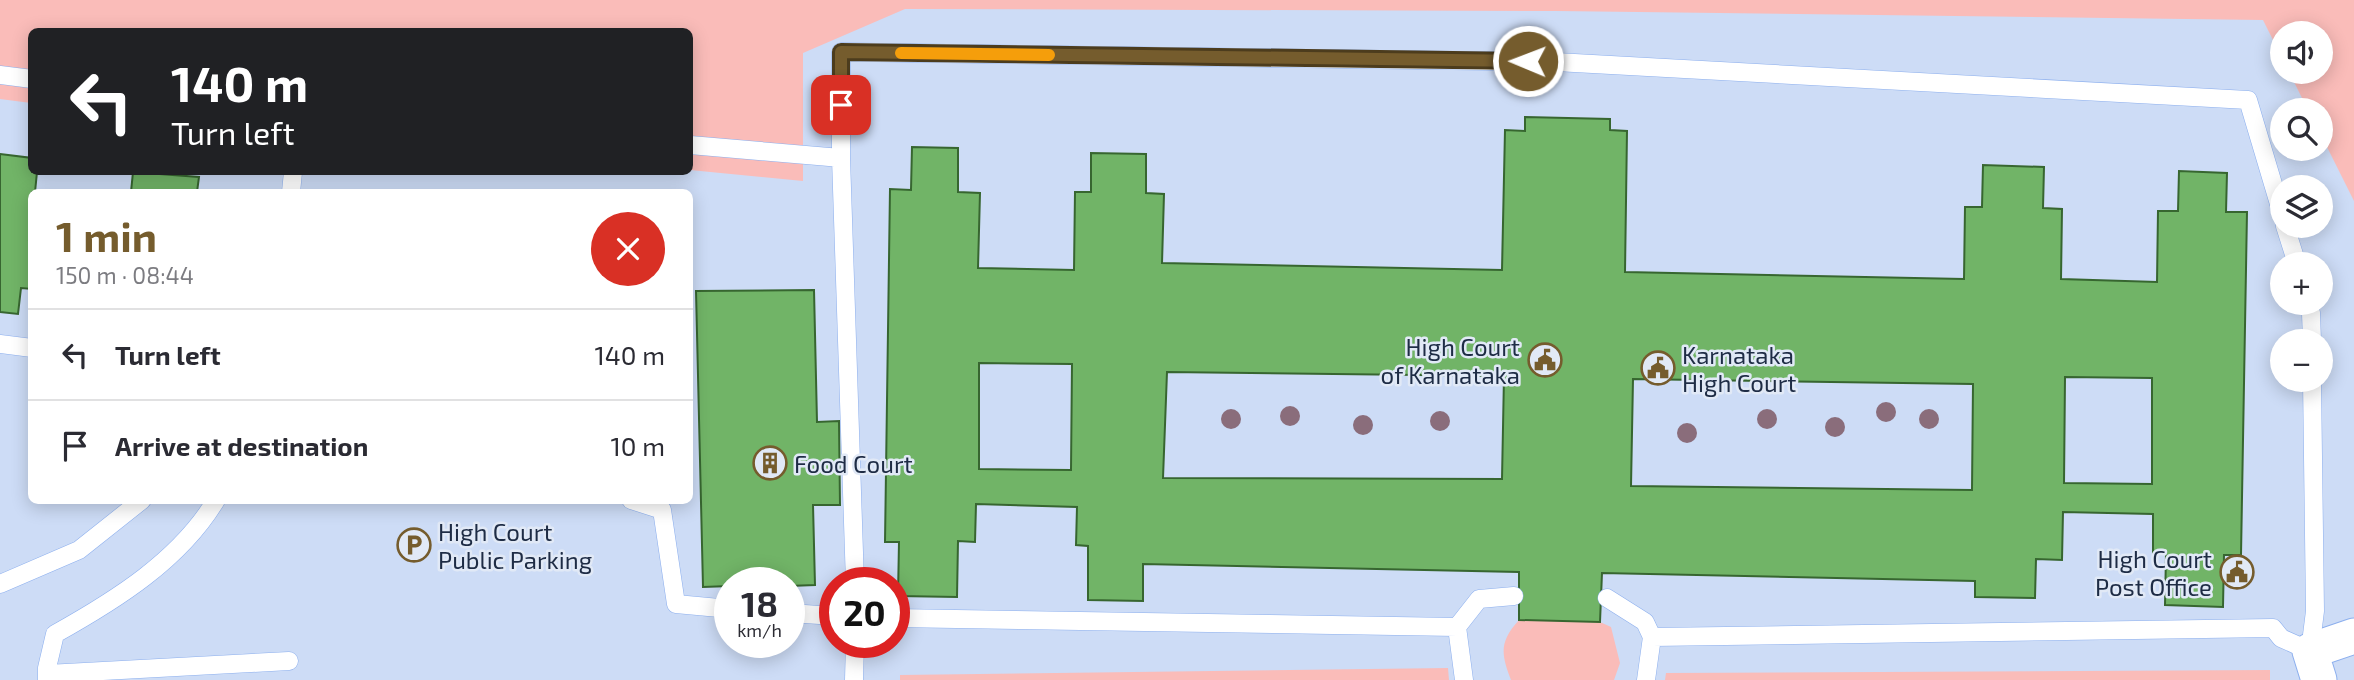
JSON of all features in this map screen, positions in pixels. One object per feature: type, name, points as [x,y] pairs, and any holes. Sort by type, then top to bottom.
[{"type":"street","points":[[2310,670],[2354,636]]},
{"type":"lane","points":[[854,567],[841,158],[841,52],[1556,62],[2248,100],[2270,175]]},
{"type":"lane","points":[[0,75],[28,78]]},
{"type":"lane","points":[[693,145],[841,158]]},
{"type":"lane","points":[[0,344],[28,348]]},
{"type":"lane","points":[[2310,670],[2315,611],[2312,392]]},
{"type":"lane","points":[[0,584],[79,550],[137,504]]},
{"type":"lane","points":[[214,504],[201,526],[143,579],[93,613],[55,634],[47,677],[289,661]]},
{"type":"lane","points":[[643,504],[662,510],[676,604],[714,608]]},
{"type":"lane","points":[[1464,680],[1457,627],[1479,599],[1514,596]]},
{"type":"lane","points":[[1606,598],[1645,622],[1652,637],[1646,680]]},
{"type":"lane","points":[[910,618],[1457,627]]},
{"type":"lane","points":[[1652,637],[2273,628],[2310,670]]},
{"type":"lane","points":[[854,680],[855,658]]},
{"type":"shaded area","points":[[0,0],[2354,0],[2354,201],[2333,159],[2333,98],[2302,98],[2295,84],[2333,84],[2333,21],[2270,21],[2270,34],[2263,20],[1556,11],[905,9],[803,53],[803,181],[693,170],[693,28],[28,28],[28,103],[0,99]]},
{"type":"shaded area","points":[[1519,620],[1600,622],[1611,627],[1620,663],[1614,680],[1511,680],[1505,663],[1504,648],[1508,635]]},
{"type":"shaded area","points":[[1448,668],[1449,680],[900,680],[900,675]]},
{"type":"shaded area","points":[[2270,670],[2270,680],[1665,680],[1666,673]]},
{"type":"building","name":"Karnataka High Court","points":[[1525,117],[1610,119],[1610,130],[1627,131],[1625,272],[1964,279],[1965,207],[1982,207],[1983,165],[2044,167],[2043,208],[2062,209],[2061,279],[2157,282],[2158,211],[2178,211],[2179,171],[2227,173],[2226,212],[2247,212],[2241,555],[2224,555],[2223,607],[2165,605],[2166,554],[2153,554],[2153,514],[2063,512],[2062,560],[2036,559],[2035,598],[1975,597],[1975,581],[1602,573],[1600,622],[1519,620],[1519,572],[1143,564],[1143,601],[1088,600],[1088,546],[1076,545],[1077,507],[976,504],[975,542],[958,541],[957,597],[910,596],[910,567],[899,567],[899,542],[885,542],[890,189],[911,190],[912,147],[958,148],[958,192],[980,193],[978,268],[1074,270],[1075,192],[1091,192],[1091,153],[1146,154],[1146,193],[1164,194],[1162,263],[1502,270],[1505,130],[1525,131]],"holes":[[[979,363],[1072,364],[1071,470],[979,469]],[[1167,372],[1504,376],[1502,479],[1163,478]],[[2065,377],[2152,378],[2152,484],[2064,483]],[[1633,379],[1973,384],[1972,490],[1631,486]]]},
{"type":"building","points":[[0,154],[28,158],[28,175],[37,175],[35,189],[28,189],[28,289],[21,288],[18,314],[0,312]]},
{"type":"building","points":[[133,175],[199,177],[197,189],[131,189]]},
{"type":"building","name":"Food Court","points":[[814,290],[817,422],[839,421],[840,505],[813,505],[815,585],[805,585],[805,567],[714,567],[714,587],[703,587],[696,291]]},
{"type":"slow traffic","points":[[901,53],[1049,55]]},
{"type":"place","name":"High Court of Karnataka","points":[[1545,360]]},
{"type":"place","name":"Karnataka High Court","points":[[1658,368]]},
{"type":"place","name":"Food Court","points":[[770,463]]},
{"type":"place","name":"High Court Public Parking","points":[[414,545]]},
{"type":"place","name":"High Court Post Office","points":[[2237,572]]},
{"type":"route","points":[[841,105],[841,52],[1528,61]]}]
